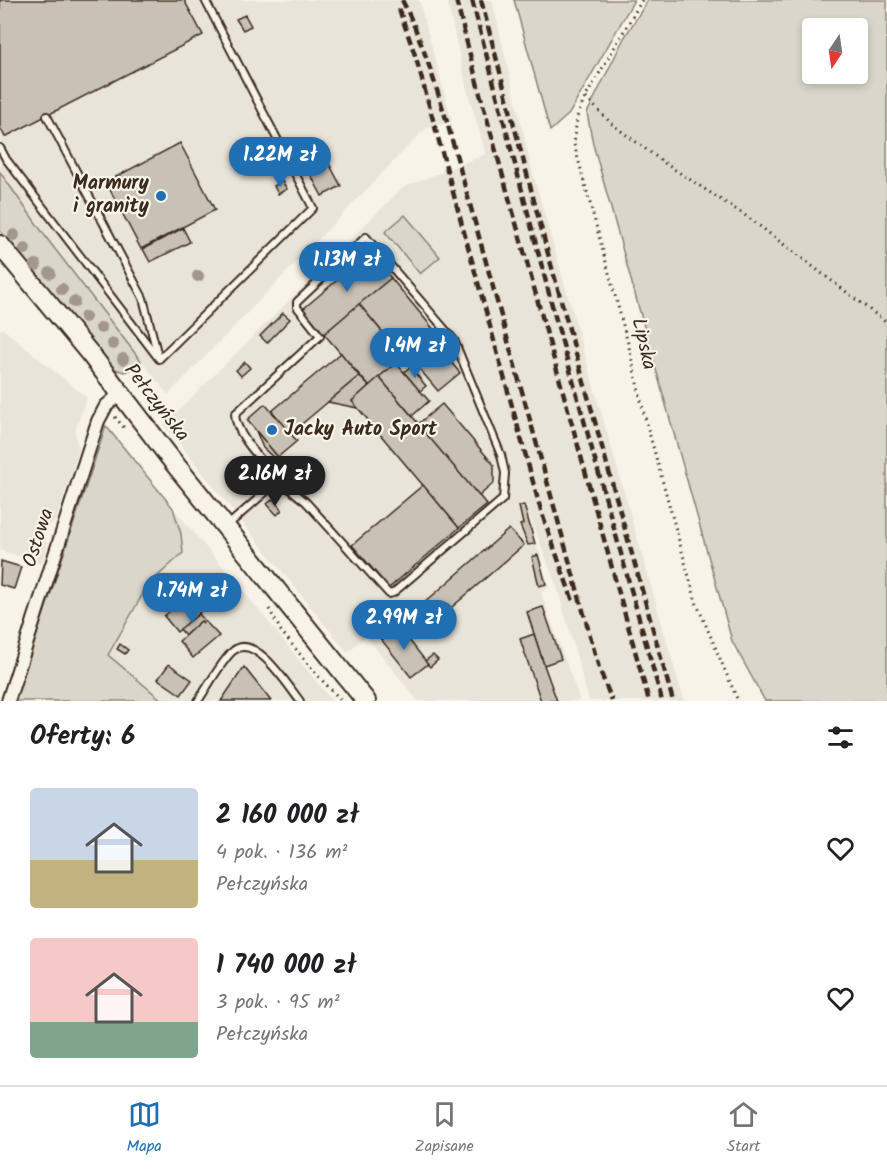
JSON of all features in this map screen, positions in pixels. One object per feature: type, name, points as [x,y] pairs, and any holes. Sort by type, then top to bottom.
[{"type":"main road","name":"Pełczyńska","points":[[0,245],[113,400],[225,527],[366,701]]},
{"type":"street","name":"Ostowa","points":[[8,701],[98,421],[113,400]]},
{"type":"lane","points":[[159,359],[313,208],[205,0]]},
{"type":"lane","points":[[47,116],[143,298],[159,359]]},
{"type":"lane","points":[[0,148],[6,159],[159,359]]},
{"type":"lane","points":[[366,237],[454,340],[501,455],[505,473],[503,499],[389,594],[306,502],[279,480],[242,435],[236,423],[235,414],[320,336],[297,307],[297,302],[366,237]]},
{"type":"lane","points":[[225,527],[279,480]]},
{"type":"lane","points":[[198,701],[232,652],[244,646],[258,650],[300,701]]},
{"type":"path","name":"Lipska","points":[[642,0],[585,98],[577,117],[574,144],[611,279],[644,414],[696,602],[738,701]]},
{"type":"path","points":[[585,98],[602,116],[631,138],[666,164],[749,218],[887,323]]},
{"type":"path","points":[[113,400],[126,431]]},
{"type":"path","points":[[269,609],[281,631],[316,675],[342,701]]},
{"type":"shaded area","points":[[0,0],[419,0],[452,121],[427,128],[420,134],[168,395],[48,240],[0,172]]},
{"type":"shaded area","points":[[447,0],[492,0],[533,174],[684,701],[589,701],[558,590],[527,510],[549,587],[541,593],[580,701],[418,701],[366,636],[347,652],[164,425],[402,188],[486,154],[467,90]]},
{"type":"shaded area","points":[[514,0],[634,0],[569,114],[550,131]]},
{"type":"shaded area","points":[[648,0],[887,0],[887,701],[765,701],[732,641],[593,144],[587,113],[624,38]]},
{"type":"shaded area","points":[[0,172],[48,240],[141,361],[134,368],[124,372],[115,369],[37,279],[0,231]]},
{"type":"shaded area","points":[[405,215],[440,257],[420,274],[385,232]]},
{"type":"shaded area","points":[[2,328],[87,398],[75,431],[79,450],[56,521],[44,529],[47,546],[41,564],[0,550],[0,331]]},
{"type":"shaded area","points":[[106,426],[173,508],[181,534],[183,553],[148,585],[108,655],[163,701],[15,701]]},
{"type":"shaded area","points":[[173,508],[332,701],[163,701],[108,655],[148,585],[183,554],[181,534]]},
{"type":"building","points":[[0,0],[184,0],[203,35],[5,137],[0,127]]},
{"type":"building","points":[[245,15],[251,26],[243,30],[236,19]]},
{"type":"building","name":"Marmury i granity","points":[[180,143],[215,210],[141,249],[106,182]]},
{"type":"building","points":[[325,156],[341,186],[322,196],[306,166]]},
{"type":"building","points":[[282,181],[287,189],[278,194],[274,186]]},
{"type":"building","points":[[183,228],[190,242],[150,262],[143,249]]},
{"type":"building","points":[[369,253],[391,278],[324,334],[303,309]]},
{"type":"building","points":[[391,278],[435,331],[403,357],[359,304]]},
{"type":"building","points":[[359,304],[403,357],[369,386],[324,334]]},
{"type":"building","points":[[283,313],[290,319],[267,343],[260,336]]},
{"type":"building","points":[[429,336],[460,373],[438,391],[407,354]]},
{"type":"building","points":[[341,353],[359,376],[291,433],[272,411]]},
{"type":"building","points":[[245,362],[250,368],[241,376],[236,370]]},
{"type":"building","points":[[396,363],[429,401],[412,416],[379,377]]},
{"type":"building","points":[[410,367],[426,386],[420,391],[404,372]]},
{"type":"building","points":[[359,376],[369,386],[352,401],[358,408],[328,402]]},
{"type":"building","points":[[379,377],[487,505],[459,528],[352,401]]},
{"type":"building","points":[[265,404],[297,441],[278,457],[247,420]]},
{"type":"building","points":[[442,404],[494,465],[494,483],[479,496],[418,424]]},
{"type":"building","points":[[256,431],[278,457],[275,459],[263,448]]},
{"type":"building","points":[[423,485],[459,528],[389,588],[352,545]]},
{"type":"building","points":[[273,499],[282,510],[277,515],[267,504]]},
{"type":"building","points":[[524,505],[535,544],[528,545],[520,525],[523,524],[519,506]]},
{"type":"building","points":[[509,529],[524,545],[430,626],[416,610]]},
{"type":"building","points":[[538,555],[546,584],[539,586],[532,557]]},
{"type":"building","points":[[1,561],[21,567],[14,589],[0,585]]},
{"type":"building","points":[[187,597],[200,613],[177,632],[164,616]]},
{"type":"building","points":[[543,607],[561,659],[544,665],[527,612]]},
{"type":"building","points":[[199,614],[205,621],[203,623],[201,621],[185,635],[180,629]]},
{"type":"building","points":[[201,621],[203,623],[205,621],[219,636],[193,658],[179,641]]},
{"type":"building","points":[[397,625],[428,664],[411,677],[380,638]]},
{"type":"building","points":[[534,634],[557,701],[541,701],[520,639]]},
{"type":"building","points":[[120,644],[128,650],[125,654],[117,649]]},
{"type":"building","points":[[433,655],[438,660],[430,667],[425,661]]},
{"type":"building","points":[[169,664],[192,680],[181,695],[158,679]]},
{"type":"building","points":[[244,667],[271,701],[221,701]]},
{"type":"railway","points":[[402,0],[422,45],[447,122],[599,668],[612,701]]},
{"type":"railway","points":[[456,0],[649,701]]},
{"type":"railway","points":[[472,0],[553,309],[662,701]]},
{"type":"railway","points":[[481,0],[547,250],[673,701]]},
{"type":"railway","points":[[399,9],[416,58],[541,511],[574,604]]},
{"type":"place","name":"Marmury i granity","points":[[161,196]]},
{"type":"place","name":"Jacky Auto Sport","points":[[272,430]]}]
